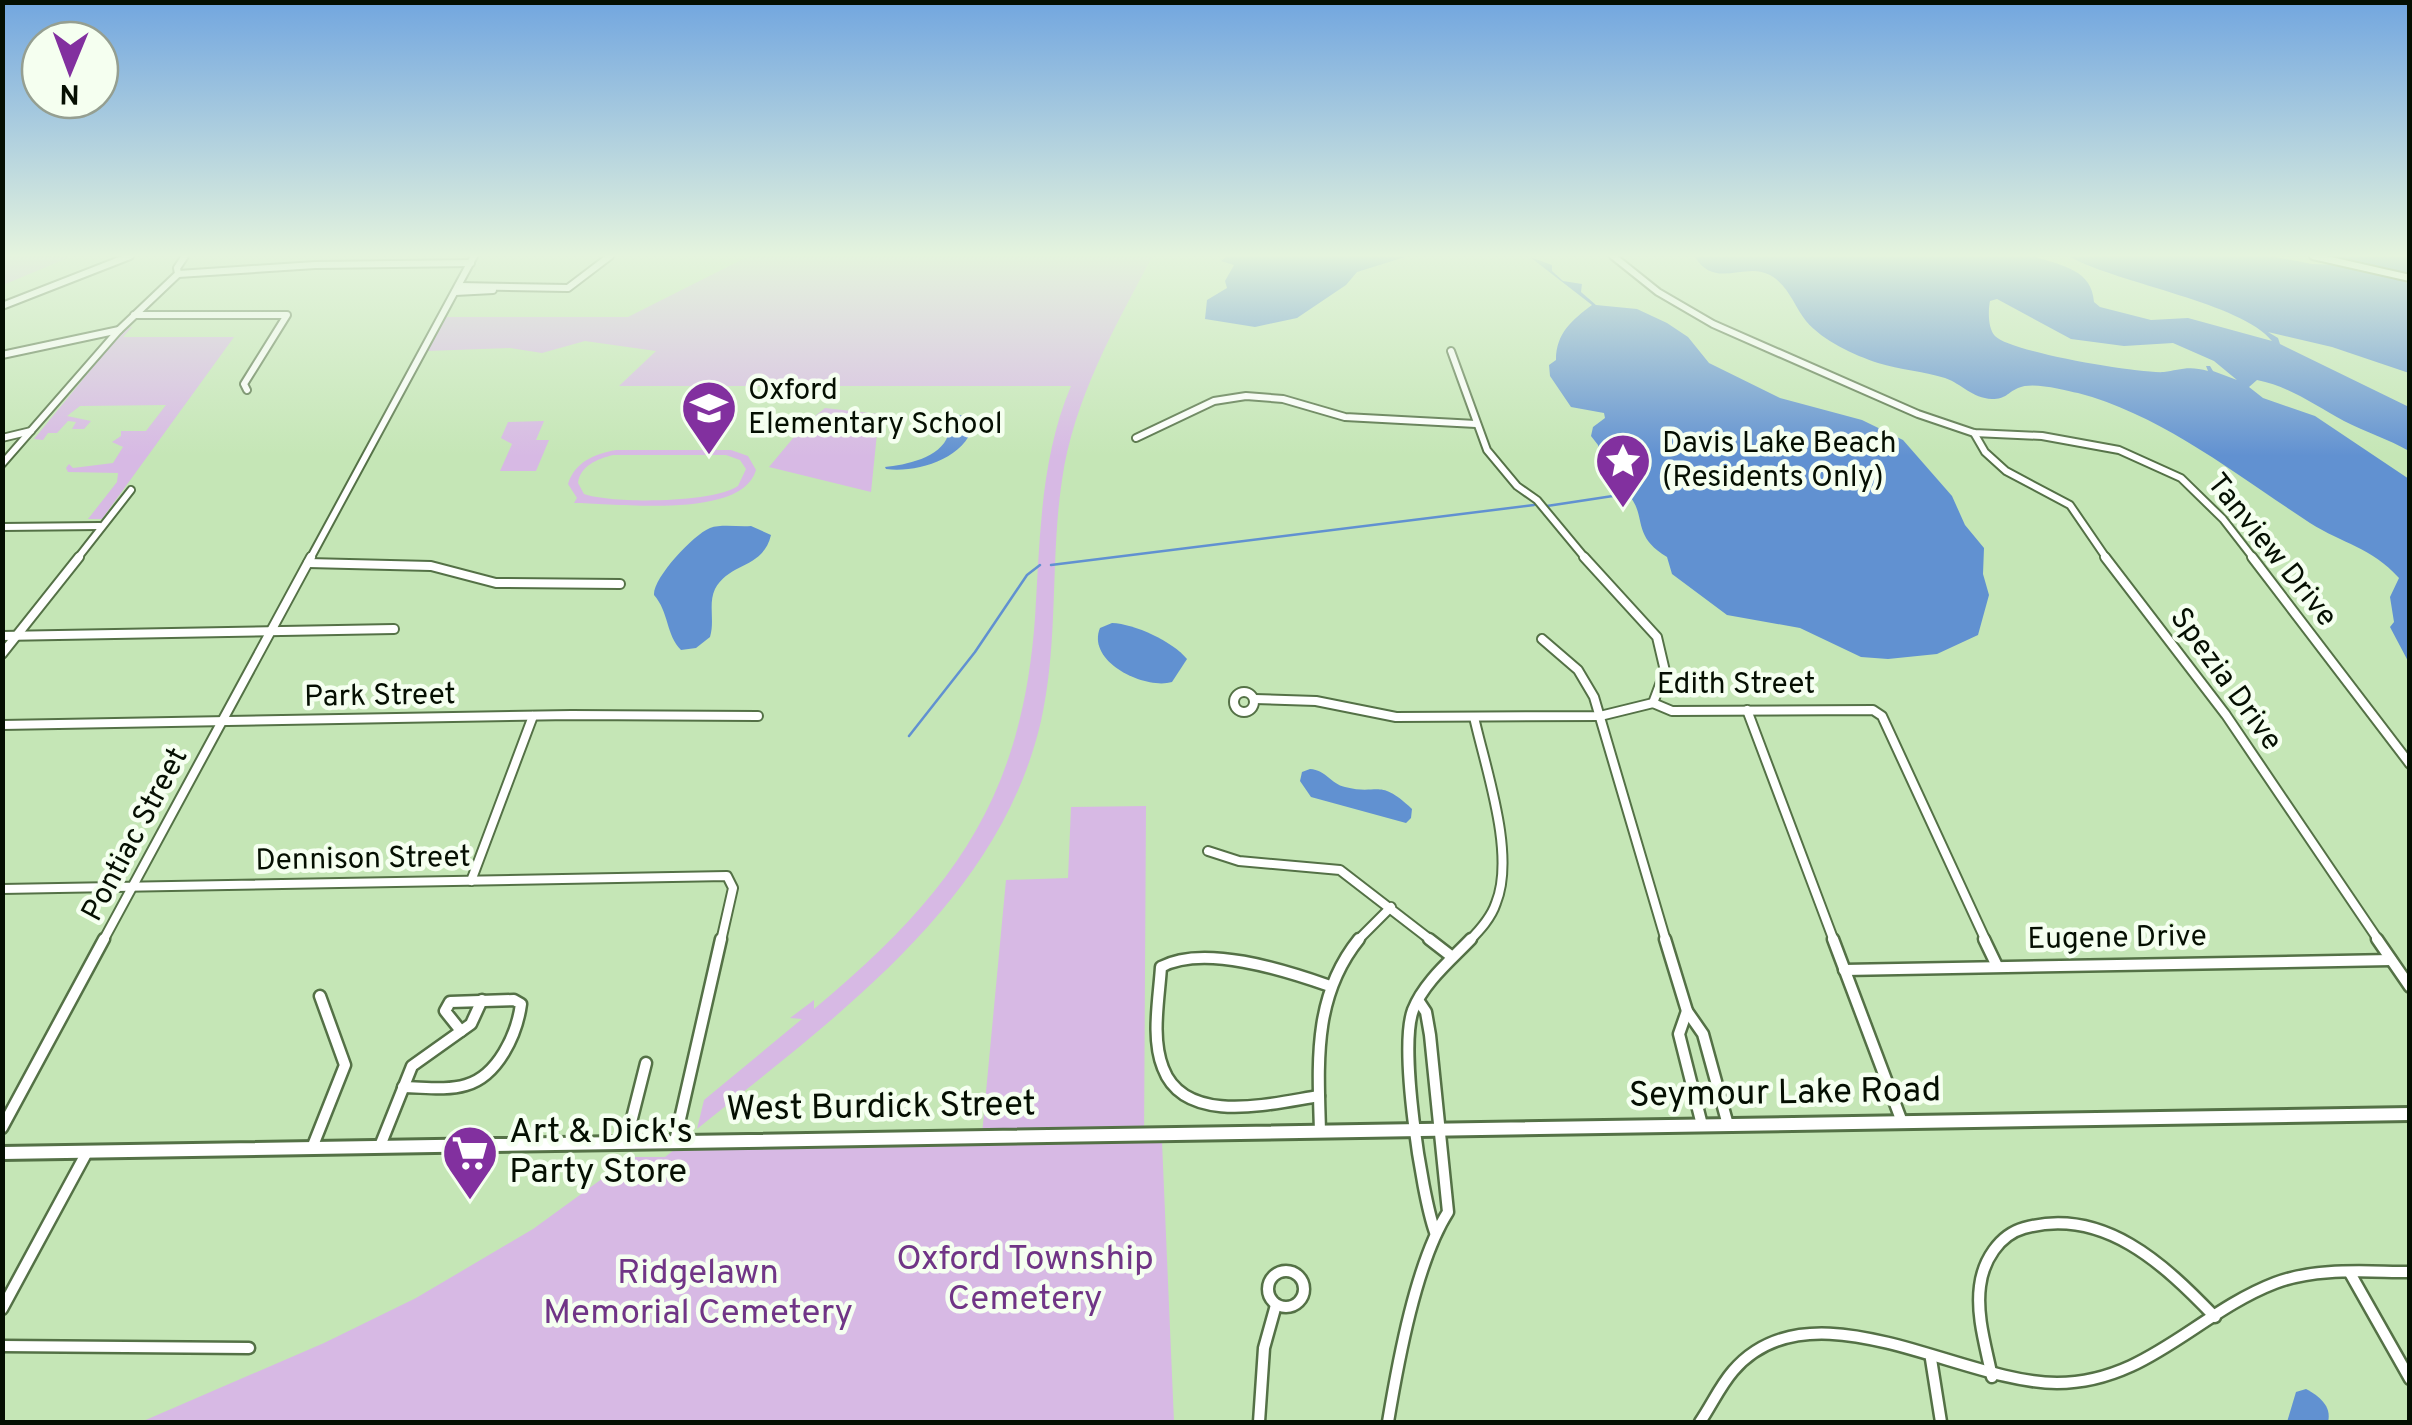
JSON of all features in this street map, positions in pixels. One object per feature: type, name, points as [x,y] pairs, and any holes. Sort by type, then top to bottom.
[{"type":"street","points":[[2,464],[126,322]]},
{"type":"street","points":[[247,390],[244,384],[282,322]]},
{"type":"street","name":"Pontiac Street","points":[[2,1128],[439,322]]},
{"type":"street","name":"Tanview Drive","points":[[1710,322],[1918,414],[1974,433],[2080,441],[2119,450],[2181,478],[2223,519],[2410,764]]},
{"type":"street","points":[[2,354],[119,330]]},
{"type":"street","points":[[1451,352],[1476,424],[1495,461],[1537,500],[1554,525],[1657,637],[1668,674],[1653,703]]},
{"type":"street","points":[[1136,438],[1214,402],[1246,396],[1283,399],[1345,417],[1476,424]]},
{"type":"street","points":[[2,438],[31,431]]},
{"type":"street","name":"Spezia Drive","points":[[1974,433],[1985,452],[2006,471],[2070,505],[2123,582],[2172,640],[2226,715],[2410,986]]},
{"type":"street","points":[[2,654],[131,490]]},
{"type":"street","points":[[2,527],[100,526]]},
{"type":"street","points":[[308,563],[435,566],[496,584],[620,584]]},
{"type":"street","points":[[2,636],[394,629]]},
{"type":"street","points":[[1542,638],[1588,684],[1686,1011],[1703,1034],[1728,1124]]},
{"type":"street","name":"Edith Street","points":[[1256,699],[1316,700],[1396,717],[1600,716],[1653,703],[1672,711],[1867,708],[1878,712],[1997,966]]},
{"type":"street","points":[[1747,710],[1902,1122]]},
{"type":"street","points":[[471,881],[533,716]]},
{"type":"street","name":"Park Street","points":[[2,726],[758,716]]},
{"type":"street","points":[[1436,1232],[1429,1215],[1409,1042],[1413,1010],[1451,956],[1492,915],[1502,888],[1474,717]]},
{"type":"street","points":[[1208,850],[1233,860],[1320,864],[1340,870],[1451,956]]},
{"type":"street","name":"Dennison Street","points":[[2,889],[724,876],[731,880],[733,888],[675,1141]]},
{"type":"street","points":[[1320,1131],[1322,1012],[1327,986],[1344,954],[1391,907]]},
{"type":"street","points":[[1319,1096],[1235,1106],[1196,1103],[1180,1090],[1163,1073],[1158,1042],[1163,965],[1179,959],[1211,958],[1327,986]]},
{"type":"street","name":"Eugene Drive","points":[[1844,970],[2392,960]]},
{"type":"street","points":[[312,1148],[345,1062],[322,1017],[320,996]]},
{"type":"street","points":[[380,1146],[414,1064],[474,1021],[482,1000]]},
{"type":"street","points":[[404,1087],[468,1085],[511,1042],[521,1004],[514,1000],[454,1001],[445,1006],[461,1031]]},
{"type":"street","points":[[1388,1422],[1397,1370],[1436,1232],[1448,1212],[1426,1012],[1420,1002]]},
{"type":"street","points":[[1686,1011],[1679,1034],[1702,1125]]},
{"type":"street","points":[[626,1142],[646,1064]]},
{"type":"street","name":"Seymour Lake Road","points":[[1161,1133],[2410,1114]]},
{"type":"street","name":"West Burdick Street","points":[[2,1153],[1161,1133]]},
{"type":"street","points":[[2,1309],[87,1152]]},
{"type":"street","points":[[1992,1378],[1979,1290],[1982,1273],[2008,1234],[2036,1222],[2094,1227],[2126,1240],[2168,1268],[2215,1317]]},
{"type":"street","points":[[1700,1422],[1717,1387],[1733,1367],[1757,1348],[1784,1337],[1812,1332],[1861,1335],[1992,1378],[2056,1383],[2115,1376],[2162,1356],[2215,1317],[2277,1282],[2350,1273],[2410,1272]]},
{"type":"street","points":[[2350,1273],[2410,1380]]},
{"type":"street","points":[[1260,1422],[1260,1372],[1268,1323],[1276,1305]]},
{"type":"street","points":[[2,1346],[128,1343],[167,1348],[248,1348]]},
{"type":"street","points":[[1931,1359],[1941,1422]]},
{"type":"green space","points":[[441,322],[1118,322],[1086,392],[1062,480],[1050,661],[1041,721],[1020,786],[989,846],[950,901],[905,952],[803,1044],[697,1129],[704,1100],[802,1019],[790,1018],[814,1000],[814,1009],[904,925],[941,883],[971,839],[995,792],[1014,740],[1027,682],[1047,471],[1071,386],[619,386],[656,351],[585,341],[542,353],[510,348],[426,351]]},
{"type":"green space","points":[[132,327],[123,337],[234,337],[102,519],[88,519],[117,482],[118,473],[68,472],[66,468],[69,464],[73,468],[113,463],[123,447],[112,442],[121,436],[121,431],[146,431],[166,405],[80,406],[67,416],[91,421],[84,429],[72,429],[76,422],[68,421],[57,433],[48,433],[43,440],[34,439],[125,328]]},
{"type":"green space","points":[[825,408],[879,414],[871,492],[769,467],[804,425]]},
{"type":"green space","points":[[544,421],[536,440],[549,440],[536,471],[500,471],[512,444],[501,438],[508,422]]},
{"type":"green space","points":[[616,450],[731,450],[748,456],[756,470],[746,486],[704,502],[647,506],[574,503],[577,498],[568,484],[575,470],[586,460]],"holes":[[[613,455],[726,455],[740,460],[746,469],[738,486],[707,496],[617,499],[584,494],[578,483],[586,468]]]},
{"type":"green space","points":[[1146,806],[1144,1141],[1162,1142],[1174,1422],[141,1422],[324,1343],[416,1298],[533,1229],[632,1157],[665,1157],[674,1150],[981,1145],[1006,880],[1068,878],[1071,807]]},
{"type":"water","points":[[1227,322],[1276,322],[1255,327]]},
{"type":"water","points":[[1572,322],[1666,322],[1688,337],[1709,363],[1780,398],[1862,420],[1903,440],[1952,496],[1965,525],[1984,548],[1983,574],[1989,595],[1978,635],[1937,654],[1888,659],[1861,657],[1800,628],[1727,615],[1672,574],[1667,557],[1655,549],[1643,532],[1633,500],[1607,478],[1598,445],[1591,436],[1593,427],[1605,418],[1604,413],[1571,407],[1550,376],[1549,365],[1556,360],[1562,335]]},
{"type":"water","points":[[1808,322],[1990,322],[1995,336],[2024,349],[2150,372],[2189,368],[2208,371],[2206,366],[2210,366],[2213,371],[2237,380],[2214,361],[2173,343],[2124,346],[2071,339],[2040,322],[2204,322],[2272,341],[2247,322],[2409,322],[2409,373],[2332,347],[2268,332],[2280,344],[2409,407],[2409,451],[2281,387],[2257,380],[2249,387],[2263,398],[2315,416],[2409,479],[2409,663],[2390,627],[2394,622],[2390,597],[2399,578],[2367,553],[2310,523],[2169,431],[2109,403],[2048,387],[2031,385],[2000,398],[1985,398],[1945,378],[1869,360],[1839,347]]},
{"type":"water","points":[[959,415],[968,416],[973,427],[960,448],[925,466],[886,469],[930,455],[944,443],[952,421]]},
{"type":"water","points":[[751,526],[771,535],[767,546],[721,580],[715,589],[710,637],[696,648],[681,650],[654,595],[660,578],[694,539],[710,528]]},
{"type":"water","points":[[1112,623],[1152,635],[1180,652],[1187,659],[1172,682],[1147,682],[1110,662],[1098,640],[1100,628]]},
{"type":"water","points":[[1310,769],[1345,787],[1392,793],[1412,809],[1411,818],[1406,823],[1311,797],[1300,781],[1302,772]]},
{"type":"water","points":[[2306,1389],[2326,1406],[2328,1422],[2287,1422],[2296,1392]]},
{"type":"waterway","points":[[1547,506],[1626,494]]},
{"type":"waterway","points":[[1051,565],[1534,505]]},
{"type":"waterway","points":[[909,736],[975,652],[1027,575],[1040,565]]},
{"type":"place","name":"Oxford Elementary School","points":[[709,457]]},
{"type":"place","name":"Davis Lake Beach (Residents Only)","points":[[1623,510]]},
{"type":"place","name":"Art & Dick's Party Store","points":[[470,1202]]},
{"type":"park label","name":"Oxford Township Cemetery","points":[[1025,1280]]},
{"type":"park label","name":"Ridgelawn Memorial Cemetery","points":[[698,1294]]}]
